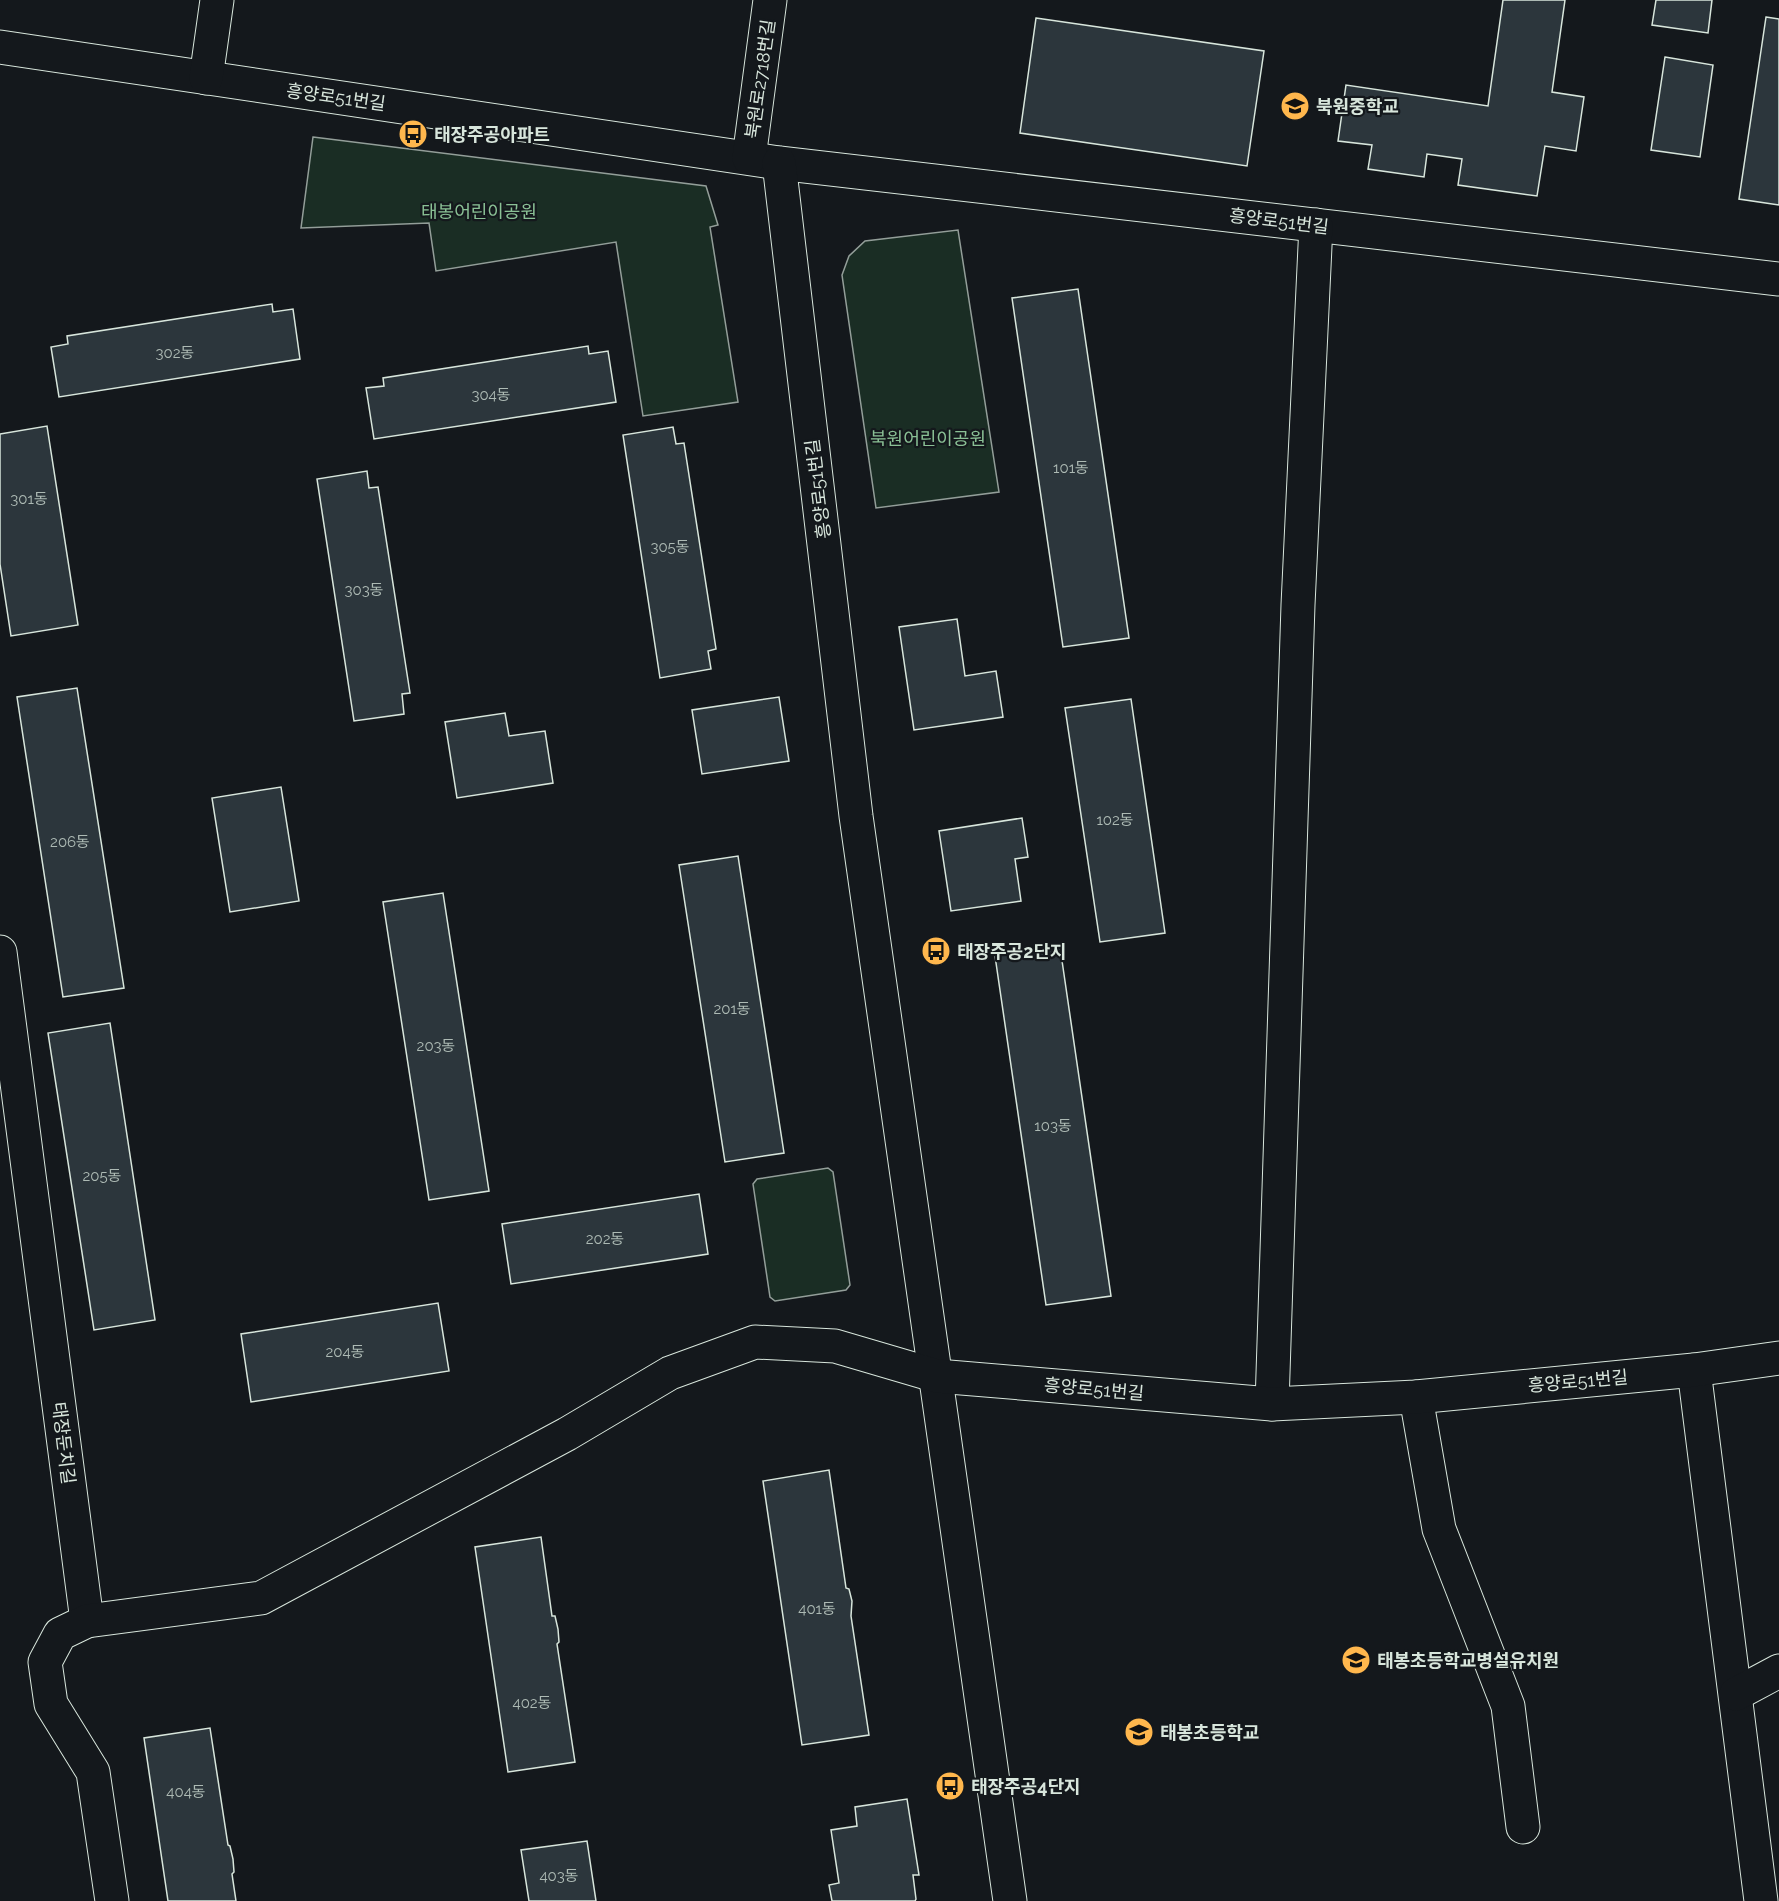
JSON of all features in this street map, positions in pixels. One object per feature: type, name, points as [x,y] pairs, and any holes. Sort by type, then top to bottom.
[{"type":"street","points":[[206,78],[217,0]]},
{"type":"street","name":"북원로2718번길","points":[[764,160],[770,0]]},
{"type":"street","name":"흥양로51번길","points":[[0,47],[764,160],[1779,279]]},
{"type":"street","name":"흥양로51번길","points":[[764,160],[937,1376]]},
{"type":"street","points":[[1272,1404],[1298,605],[1316,225]]},
{"type":"street","name":"태장둔치길","points":[[0,952],[87,1621]]},
{"type":"street","name":"흥양로51번길","points":[[87,1621],[261,1598],[567,1434],[670,1373],[755,1342],[835,1346],[937,1376],[1272,1404],[1416,1397],[1694,1370],[1779,1358]]},
{"type":"street","points":[[1694,1370],[1761,1901]]},
{"type":"street","points":[[937,1376],[1010,1901]]},
{"type":"street","points":[[1416,1397],[1439,1529],[1509,1706],[1523,1827]]},
{"type":"street","points":[[87,1621],[60,1634],[45,1662],[51,1704],[93,1772],[112,1901]]},
{"type":"street","points":[[1736,1694],[1779,1671]]},
{"type":"green space","name":"태봉어린이공원","points":[[313,137],[706,186],[718,225],[710,227],[738,402],[643,416],[616,242],[436,271],[429,223],[301,228]]},
{"type":"green space","name":"북원어린이공원","points":[[958,230],[999,492],[876,508],[842,275],[849,256],[865,241]]},
{"type":"green space","points":[[828,1168],[833,1172],[850,1285],[846,1290],[775,1301],[770,1297],[753,1184],[757,1179]]},
{"type":"building","points":[[1503,0],[1565,0],[1552,92],[1584,97],[1576,151],[1545,146],[1537,196],[1458,185],[1462,159],[1427,154],[1424,177],[1368,169],[1372,145],[1338,141],[1346,85],[1488,106]]},
{"type":"building","points":[[1656,0],[1712,0],[1708,33],[1652,25]]},
{"type":"building","points":[[1766,17],[1779,19],[1779,205],[1739,199]]},
{"type":"building","points":[[1036,18],[1264,51],[1247,166],[1020,133]]},
{"type":"building","points":[[1665,57],[1713,65],[1700,157],[1651,150]]},
{"type":"building","points":[[1078,289],[1129,638],[1063,647],[1012,298]]},
{"type":"building","points":[[272,304],[273,312],[293,309],[300,359],[59,397],[51,347],[68,344],[67,336]]},
{"type":"building","points":[[588,346],[589,354],[608,351],[616,402],[374,439],[366,388],[384,386],[383,378]]},
{"type":"building","points":[[47,426],[78,625],[11,636],[0,564],[0,434]]},
{"type":"building","points":[[673,427],[676,444],[684,443],[716,649],[708,651],[711,669],[660,678],[623,435]]},
{"type":"building","points":[[367,471],[369,488],[378,487],[410,693],[402,694],[404,714],[354,721],[317,479]]},
{"type":"building","points":[[957,619],[965,676],[996,671],[1003,717],[914,730],[899,627]]},
{"type":"building","points":[[77,688],[124,988],[63,997],[17,697]]},
{"type":"building","points":[[779,697],[789,761],[702,774],[692,710]]},
{"type":"building","points":[[1131,699],[1165,933],[1100,942],[1065,708]]},
{"type":"building","points":[[505,713],[509,736],[545,731],[553,783],[457,798],[445,722]]},
{"type":"building","points":[[281,787],[299,901],[230,912],[212,798]]},
{"type":"building","points":[[1022,818],[1028,857],[1015,859],[1021,901],[951,911],[939,831]]},
{"type":"building","points":[[738,856],[784,1153],[725,1162],[679,865]]},
{"type":"building","points":[[443,893],[489,1191],[429,1200],[383,902]]},
{"type":"building","points":[[1060,947],[1111,1296],[1046,1305],[995,956]]},
{"type":"building","points":[[110,1023],[155,1320],[94,1330],[48,1033]]},
{"type":"building","points":[[699,1194],[708,1254],[511,1284],[502,1224]]},
{"type":"building","points":[[438,1303],[449,1371],[251,1402],[241,1334]]},
{"type":"building","points":[[829,1470],[846,1588],[849,1589],[852,1601],[851,1616],[869,1735],[802,1745],[763,1481]]},
{"type":"building","points":[[541,1537],[552,1616],[555,1616],[558,1629],[559,1642],[557,1644],[575,1762],[508,1772],[475,1547]]},
{"type":"building","points":[[210,1728],[228,1845],[233,1859],[234,1872],[232,1874],[236,1901],[168,1901],[144,1738]]},
{"type":"building","points":[[907,1799],[919,1875],[913,1875],[915,1901],[832,1901],[829,1885],[839,1883],[831,1830],[857,1826],[855,1807]]},
{"type":"building","points":[[587,1841],[596,1901],[529,1901],[521,1850]]},
{"type":"place","name":"북원중학교","points":[[1295,106]]},
{"type":"place","name":"태장주공아파트","points":[[413,134]]},
{"type":"place","name":"태장주공2단지","points":[[936,951]]},
{"type":"place","name":"태봉초등학교병설유치원","points":[[1356,1660]]},
{"type":"place","name":"태봉초등학교","points":[[1139,1732]]},
{"type":"place","name":"태장주공4단지","points":[[950,1786]]}]
